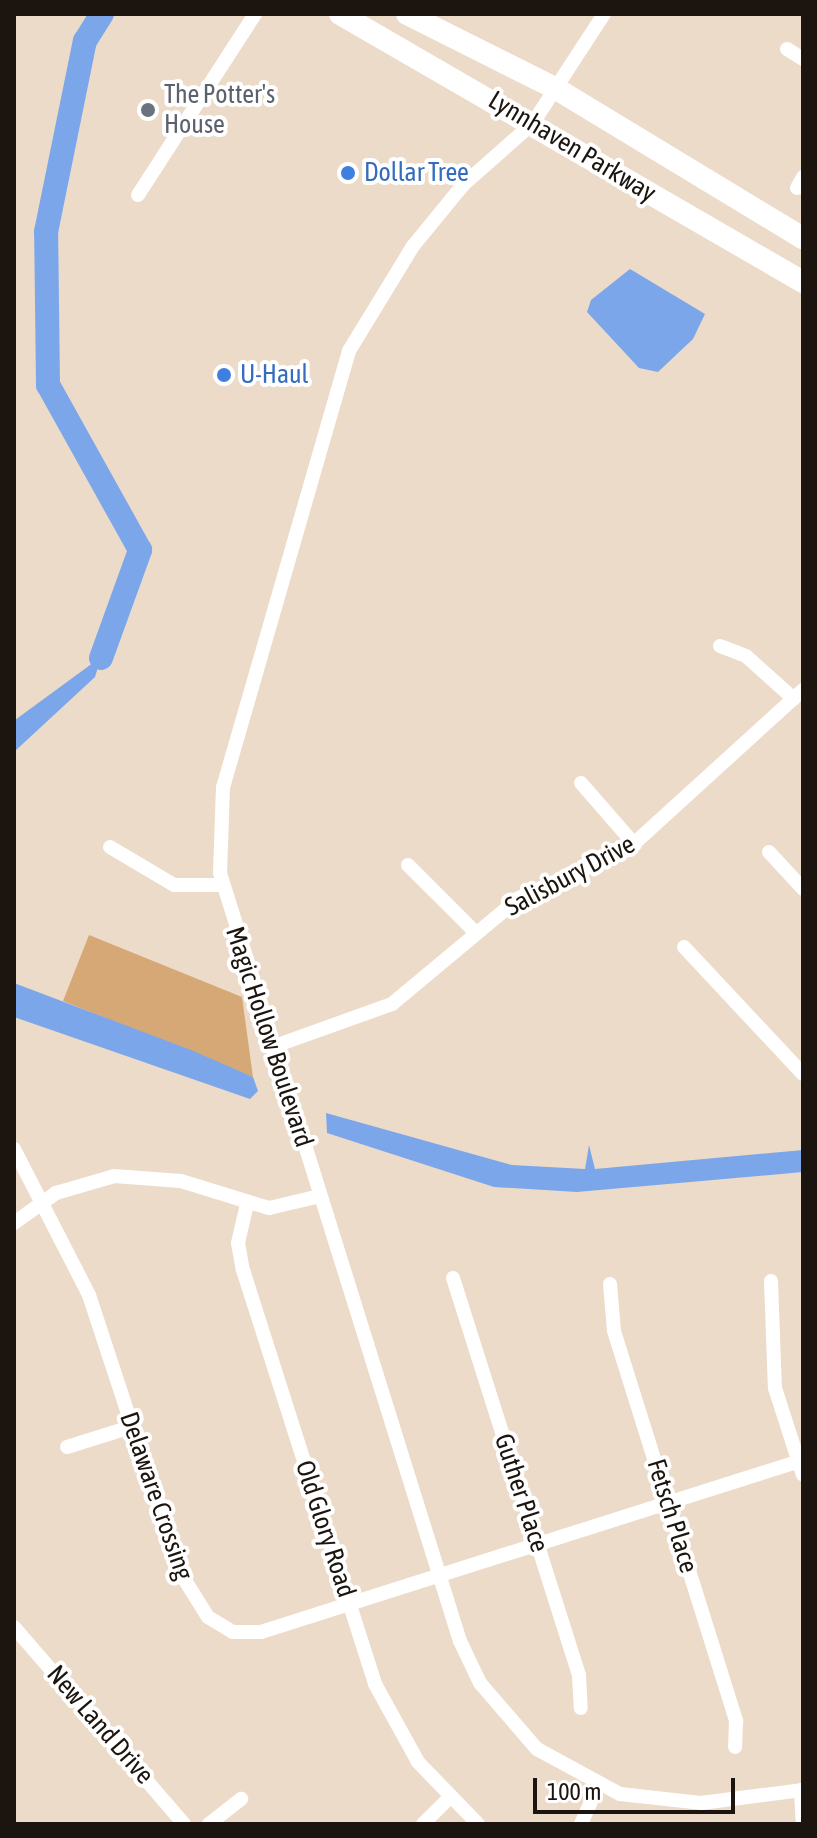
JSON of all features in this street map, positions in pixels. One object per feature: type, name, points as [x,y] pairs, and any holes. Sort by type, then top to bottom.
[{"type":"main road","name":"Lynnhaven Parkway","points":[[340,14],[803,282]]},
{"type":"main road","name":"Lynnhaven Parkway","points":[[407,14],[555,88],[803,238]]},
{"type":"street","points":[[138,195],[255,14]]},
{"type":"street","name":"Magic Hollow Boulevard","points":[[604,14],[533,123],[437,214],[382,289],[348,353],[223,787],[222,885],[464,1651],[497,1707],[537,1749],[598,1786],[646,1800],[701,1803],[802,1790]]},
{"type":"street","points":[[787,49],[803,59]]},
{"type":"street","points":[[720,646],[746,656],[798,694]]},
{"type":"street","name":"Salisbury Drive","points":[[272,1047],[392,1004],[519,898],[635,845],[798,694]]},
{"type":"street","points":[[581,783],[635,845]]},
{"type":"street","points":[[110,847],[174,885],[222,885]]},
{"type":"street","points":[[769,852],[803,889]]},
{"type":"street","points":[[408,865],[476,933]]},
{"type":"street","points":[[684,947],[803,1074]]},
{"type":"street","name":"Delaware Crossing","points":[[14,1149],[89,1295],[177,1565],[208,1617],[233,1632],[261,1632],[668,1503],[802,1465]]},
{"type":"street","points":[[14,1223],[42,1201],[94,1179],[139,1174],[247,1204],[285,1207],[320,1196]]},
{"type":"street","name":"Old Glory Road","points":[[247,1204],[240,1260],[386,1711],[449,1798],[478,1824]]},
{"type":"street","name":"Guther Place","points":[[453,1278],[579,1675],[581,1708]]},
{"type":"street","points":[[771,1281],[773,1378],[802,1465]]},
{"type":"street","name":"Fetsch Place","points":[[610,1284],[610,1314],[736,1721],[735,1747]]},
{"type":"street","points":[[67,1447],[131,1427]]},
{"type":"street","name":"New Land Drive","points":[[14,1627],[184,1824]]},
{"type":"street","points":[[581,1824],[598,1786]]},
{"type":"street","points":[[802,1790],[803,1824]]},
{"type":"street","points":[[423,1824],[449,1798]]},
{"type":"street","points":[[209,1824],[241,1799]]},
{"type":"shaded area","points":[[89,935],[242,997],[253,1077],[63,1001]]},
{"type":"water","points":[[630,269],[705,314],[693,339],[658,372],[639,368],[587,312],[591,300]]},
{"type":"water","points":[[101,657],[95,677],[14,752],[15,720]]},
{"type":"water","points":[[14,983],[191,1050],[253,1077],[258,1091],[250,1099],[14,1017]]},
{"type":"water","points":[[326,1113],[512,1165],[585,1169],[589,1145],[595,1169],[803,1150],[803,1172],[577,1192],[494,1187],[327,1133]]},
{"type":"waterway","points":[[101,658],[140,550],[48,385],[46,232],[85,41],[102,14]]},
{"type":"place","name":"The Potter's House","points":[[148,110]]},
{"type":"place","name":"Dollar Tree","points":[[348,173]]},
{"type":"place","name":"U-Haul","points":[[224,375]]}]
